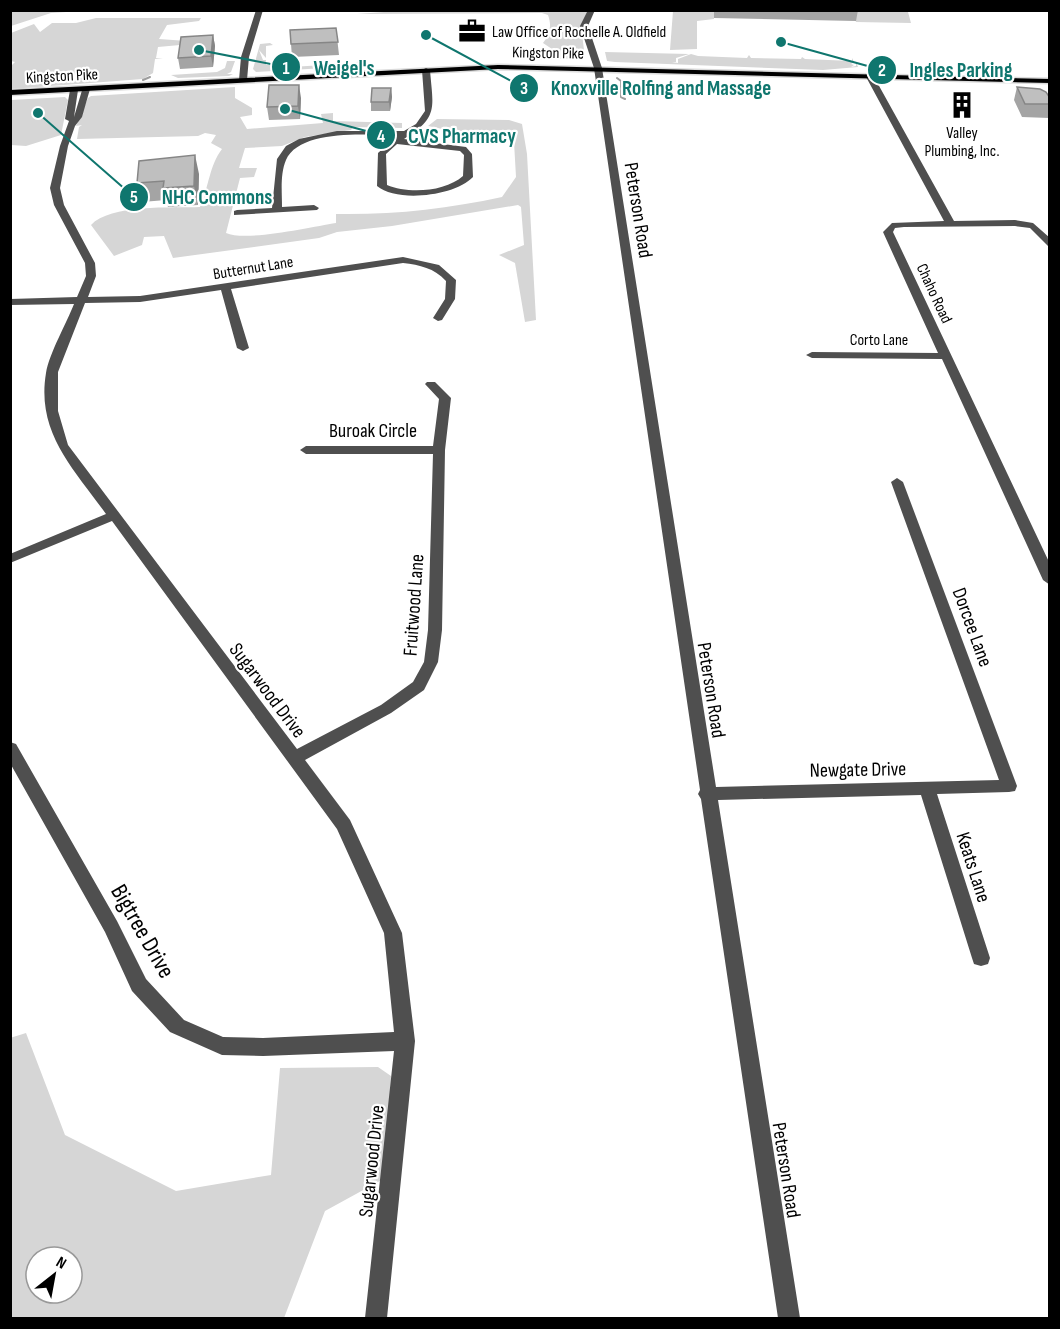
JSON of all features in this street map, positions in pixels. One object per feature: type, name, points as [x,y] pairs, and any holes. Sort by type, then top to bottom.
[{"type":"main road","name":"Kingston Pike","points":[[10,93],[498,67],[1050,81]]},
{"type":"street","points":[[243,80],[245,57],[260,10]]},
{"type":"street","name":"Peterson Road","points":[[592,10],[584,26],[598,68],[706,794],[789,1318]]},
{"type":"street","points":[[590,40],[601,10]]},
{"type":"street","points":[[395,141],[463,149],[468,154],[468,177],[457,186],[410,193],[389,190],[382,186],[380,177],[382,153],[395,141],[404,134],[419,126],[429,111],[426,70]]},
{"type":"street","points":[[869,75],[950,223],[1016,223],[1033,226],[1050,245]]},
{"type":"street","name":"Sugarwood Drive","points":[[86,89],[73,116],[55,188],[59,205],[90,263],[91,276],[52,372],[52,411],[62,445],[344,825],[393,933],[405,1041],[376,1318]]},
{"type":"street","name":"Sugarwood Drive","points":[[73,116],[74,90]]},
{"type":"street","points":[[277,210],[282,158],[295,144],[329,135],[371,132],[404,134]]},
{"type":"street","points":[[237,213],[314,208]]},
{"type":"street","name":"Chaho Road","points":[[950,223],[904,224],[892,226],[888,232],[1050,580]]},
{"type":"street","name":"Butternut Lane","points":[[10,302],[140,299],[403,260],[424,262],[441,268],[451,280],[450,299],[438,318]]},
{"type":"street","points":[[225,287],[243,348]]},
{"type":"street","name":"Corto Lane","points":[[812,355],[946,356]]},
{"type":"street","name":"Fruitwood Lane","points":[[293,759],[386,709],[419,686],[432,662],[435,630],[439,450],[445,398],[431,384]]},
{"type":"street","name":"Buroak Circle","points":[[306,450],[439,450]]},
{"type":"street","name":"Dorcee Lane","points":[[897,482],[1009,786]]},
{"type":"street","points":[[10,559],[113,516]]},
{"type":"street","name":"Bigtree Drive","points":[[13,758],[111,927],[139,985],[177,1026],[222,1046],[263,1047],[405,1041]]},
{"type":"street","name":"Newgate Drive","points":[[706,794],[1009,786]]},
{"type":"street","name":"Keats Lane","points":[[927,789],[981,958]]},
{"type":"shaded area","points":[[11,10],[81,11],[51,13],[11,26]]},
{"type":"shaded area","points":[[411,10],[590,11],[581,26],[585,58],[530,60],[547,59],[552,49],[543,43],[550,26],[548,15],[542,13],[357,14]]},
{"type":"shaded area","points":[[673,11],[714,11],[714,19],[697,21],[697,49],[670,50]]},
{"type":"shaded area","points":[[852,11],[908,12],[911,23],[856,22]]},
{"type":"shaded area","points":[[96,18],[201,18],[199,21],[167,25],[159,39],[187,41],[180,45],[158,47],[156,58],[163,58],[155,59],[153,73],[143,79],[11,89],[11,66],[15,62],[11,61],[11,33],[34,24],[40,32],[52,23],[76,23]]},
{"type":"shaded area","points":[[260,44],[273,45],[266,46],[266,58],[259,50],[263,60],[266,60],[266,65],[275,65],[275,68],[356,63],[358,61],[360,66],[256,72],[253,69]]},
{"type":"shaded area","points":[[605,52],[689,54],[676,58],[676,62],[672,62],[678,63],[678,59],[691,54],[747,58],[749,55],[751,58],[801,59],[802,57],[852,61],[852,58],[854,62],[851,64],[854,65],[851,67],[856,66],[856,62],[858,67],[823,70],[615,62],[607,61]]},
{"type":"shaded area","points":[[227,61],[235,61],[231,72],[227,74],[233,74],[229,76],[178,78],[171,75],[217,72],[225,68]]},
{"type":"shaded area","points":[[235,87],[235,98],[252,108],[252,115],[240,117],[247,129],[323,123],[321,114],[333,113],[333,121],[402,123],[402,128],[353,127],[351,130],[305,137],[282,146],[245,148],[239,168],[257,168],[254,177],[240,178],[226,233],[235,235],[279,233],[336,223],[336,214],[419,210],[502,197],[516,177],[514,142],[509,130],[457,132],[428,126],[437,119],[509,120],[522,124],[527,154],[536,320],[525,322],[515,263],[499,255],[524,245],[521,207],[518,205],[392,226],[337,232],[319,238],[173,258],[164,236],[144,237],[142,245],[114,256],[91,225],[100,218],[126,210],[200,207],[214,162],[222,149],[211,143],[216,135],[205,133],[198,136],[77,139],[79,127],[82,125],[76,126],[88,98]]},
{"type":"shaded area","points":[[65,97],[68,100],[61,135],[26,146],[11,145],[11,100]]},
{"type":"shaded area","points":[[26,1033],[65,1135],[176,1191],[271,1175],[280,1068],[378,1067],[391,1076],[387,1177],[325,1211],[284,1318],[11,1318],[10,1038]]},
{"type":"building","points":[[336,28],[338,42],[291,44],[290,30]]},
{"type":"building","points":[[213,35],[211,56],[178,58],[181,37]]},
{"type":"building","points":[[269,85],[299,85],[298,106],[267,107]]},
{"type":"building","points":[[1017,87],[1040,89],[1046,92],[1050,98],[1050,104],[1025,104]]},
{"type":"building","points":[[372,88],[391,88],[389,102],[371,102]]},
{"type":"building","points":[[195,155],[194,186],[163,188],[164,181],[137,183],[139,161]]},
{"type":"waterway","points":[[143,80],[150,77]]},
{"type":"waterway","points":[[617,78],[621,81],[621,97],[625,99]]},
{"type":"place","name":"Law Office of Rochelle A. Oldfield","points":[[472,31]]},
{"type":"place","name":"Knoxville Rolfing and Massage","points":[[426,35]]},
{"type":"place","name":"Ingles Parking","points":[[781,42]]},
{"type":"place","name":"Weigel's","points":[[199,50]]},
{"type":"place","name":"Valley Plumbing, Inc.","points":[[962,105]]},
{"type":"place","name":"CVS Pharmacy","points":[[285,109]]},
{"type":"place","name":"NHC Commons","points":[[38,113]]}]
